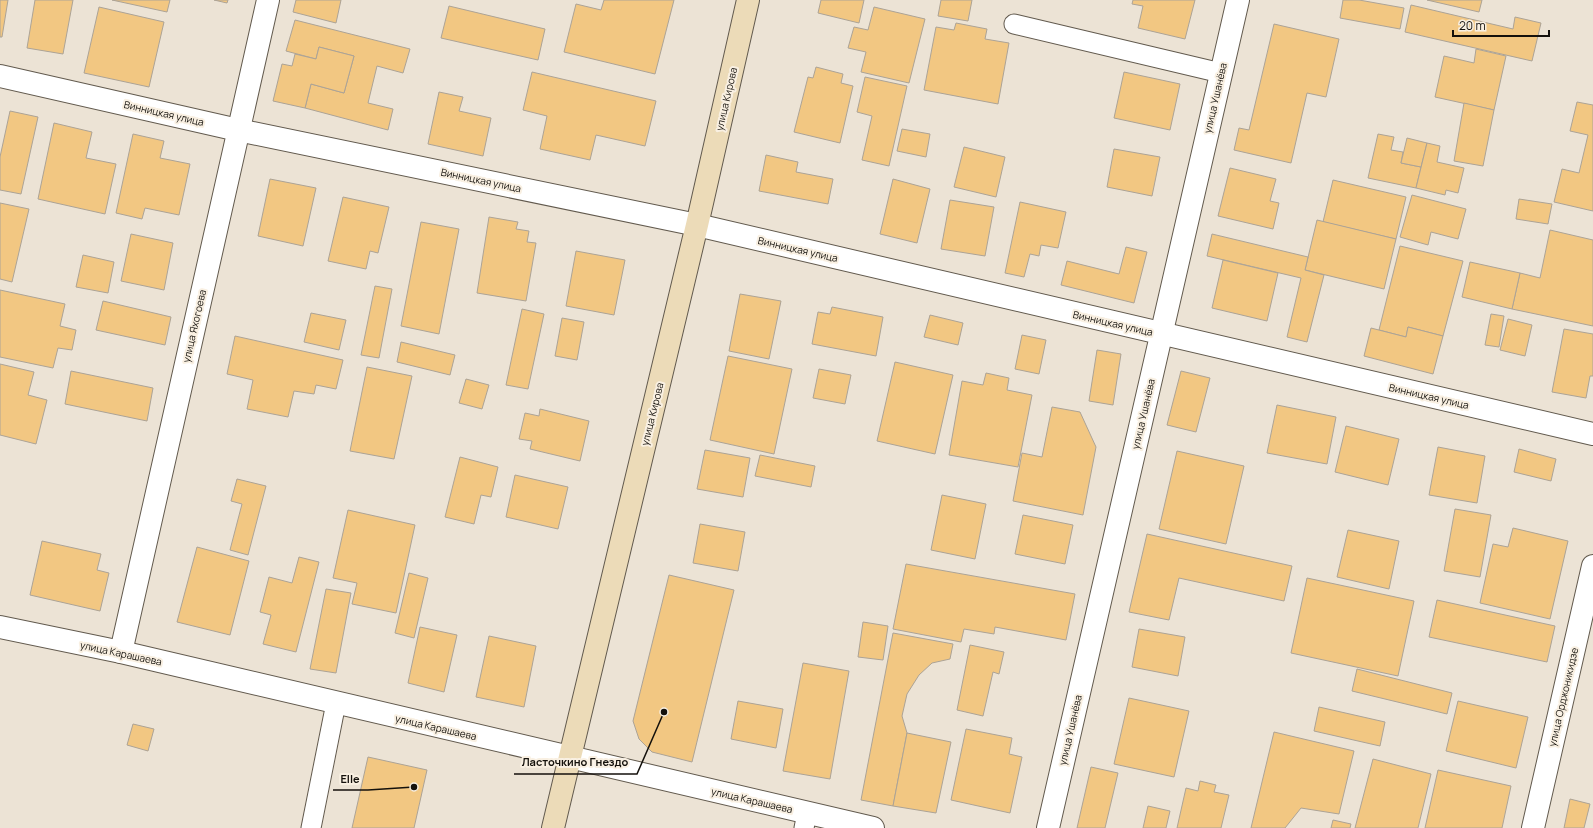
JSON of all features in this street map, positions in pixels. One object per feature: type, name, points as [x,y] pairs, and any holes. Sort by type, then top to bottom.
[{"type":"main road","name":"улица Кирова","points":[[553,828],[698,225],[748,0]]},
{"type":"street","name":"улица Яхогоева","points":[[121,652],[268,0]]},
{"type":"street","name":"улица Ушанёва","points":[[1048,828],[1238,0]]},
{"type":"street","name":"Винницкая улица","points":[[0,76],[238,130],[698,225],[1593,434]]},
{"type":"street","name":"улица Орджоникидзе","points":[[1533,828],[1593,566]]},
{"type":"street","name":"улица Карашаева","points":[[0,627],[121,652],[569,758],[806,820],[873,828]]},
{"type":"lane","points":[[1014,24],[1221,73]]},
{"type":"lane","points":[[311,828],[336,703]]},
{"type":"building","points":[[0,0],[8,0],[2,37],[0,37]]},
{"type":"building","points":[[35,0],[73,0],[63,54],[27,48]]},
{"type":"building","points":[[112,0],[170,0],[167,12]]},
{"type":"building","points":[[214,0],[228,0],[227,3]]},
{"type":"building","points":[[296,0],[341,0],[336,23],[293,12]]},
{"type":"building","points":[[604,0],[674,0],[655,74],[564,52],[576,4],[601,10]]},
{"type":"building","points":[[821,0],[864,0],[859,23],[818,13]]},
{"type":"building","points":[[941,0],[972,0],[968,21],[938,16]]},
{"type":"building","points":[[1133,0],[1195,0],[1185,39],[1138,28],[1143,6],[1132,4]]},
{"type":"building","points":[[1343,0],[1359,0],[1404,8],[1400,29],[1340,18]]},
{"type":"building","points":[[1427,0],[1482,0],[1479,12]]},
{"type":"building","points":[[1411,5],[1513,29],[1515,17],[1541,23],[1532,61],[1405,32]]},
{"type":"building","points":[[449,6],[545,29],[538,60],[441,38]]},
{"type":"building","points":[[99,7],[164,22],[149,87],[84,73]]},
{"type":"building","points":[[874,7],[925,19],[909,83],[861,72],[866,52],[848,48],[854,27],[868,30]]},
{"type":"building","points":[[295,20],[410,49],[403,73],[377,66],[368,103],[393,109],[388,130],[305,108],[311,84],[344,93],[354,56],[319,47],[316,59],[286,51]]},
{"type":"building","points":[[956,23],[987,29],[985,39],[1009,43],[998,104],[924,90],[936,27],[954,30]]},
{"type":"building","points":[[1274,24],[1339,39],[1326,97],[1307,93],[1291,163],[1234,150],[1239,128],[1249,130]]},
{"type":"building","points":[[319,47],[354,56],[344,93],[311,84],[305,108],[273,101],[282,64],[292,66],[295,54],[316,59]]},
{"type":"building","points":[[1476,49],[1506,56],[1494,110],[1435,97],[1444,56],[1474,63]]},
{"type":"building","points":[[816,67],[843,74],[841,83],[853,86],[840,143],[794,132],[808,77],[813,78]]},
{"type":"building","points":[[532,72],[656,101],[645,146],[596,135],[590,160],[540,149],[547,116],[523,110]]},
{"type":"building","points":[[1124,72],[1180,84],[1170,130],[1114,118]]},
{"type":"building","points":[[865,77],[907,86],[889,166],[862,160],[872,116],[857,112]]},
{"type":"building","points":[[439,92],[463,97],[459,111],[491,118],[483,156],[428,144]]},
{"type":"building","points":[[1577,102],[1593,105],[1593,211],[1554,202],[1562,169],[1579,173],[1588,135],[1570,131]]},
{"type":"building","points":[[1464,103],[1494,110],[1483,166],[1454,161]]},
{"type":"building","points":[[10,111],[38,117],[21,194],[0,190],[0,157]]},
{"type":"building","points":[[54,123],[92,132],[86,158],[116,164],[105,214],[38,199]]},
{"type":"building","points":[[902,129],[930,134],[926,157],[897,151]]},
{"type":"building","points":[[133,134],[164,141],[160,158],[190,164],[179,215],[145,208],[142,219],[116,213]]},
{"type":"building","points":[[1378,134],[1394,137],[1391,150],[1403,152],[1401,163],[1421,167],[1416,188],[1368,178]]},
{"type":"building","points":[[1407,138],[1427,143],[1421,167],[1401,163]]},
{"type":"building","points":[[1427,143],[1440,146],[1437,162],[1464,168],[1458,193],[1446,190],[1445,195],[1416,188]]},
{"type":"building","points":[[964,147],[1005,157],[996,197],[954,187]]},
{"type":"building","points":[[1114,149],[1160,157],[1152,196],[1107,187]]},
{"type":"building","points":[[766,155],[798,162],[796,172],[833,179],[828,204],[759,191]]},
{"type":"building","points":[[1230,168],[1276,179],[1270,201],[1279,203],[1273,229],[1218,216]]},
{"type":"building","points":[[270,179],[316,188],[303,246],[258,236]]},
{"type":"building","points":[[893,179],[930,189],[917,243],[880,234]]},
{"type":"building","points":[[1333,180],[1406,197],[1396,239],[1323,222]]},
{"type":"building","points":[[1412,195],[1466,209],[1458,239],[1431,232],[1428,245],[1400,237]]},
{"type":"building","points":[[343,197],[389,207],[378,253],[370,251],[366,269],[328,261]]},
{"type":"building","points":[[1519,199],[1552,204],[1548,224],[1516,219]]},
{"type":"building","points":[[950,200],[994,207],[985,256],[941,249]]},
{"type":"building","points":[[1020,202],[1066,212],[1058,248],[1041,245],[1039,256],[1030,254],[1024,277],[1005,273]]},
{"type":"building","points":[[0,203],[29,209],[12,282],[0,279]]},
{"type":"building","points":[[489,217],[518,222],[516,229],[529,231],[527,242],[536,243],[526,301],[477,293]]},
{"type":"building","points":[[1317,220],[1396,239],[1384,289],[1305,270]]},
{"type":"building","points":[[421,222],[459,229],[439,334],[401,326]]},
{"type":"building","points":[[1550,230],[1593,240],[1593,326],[1512,309],[1520,273],[1540,278]]},
{"type":"building","points":[[131,234],[173,243],[164,290],[121,281]]},
{"type":"building","points":[[1212,234],[1308,257],[1305,270],[1324,275],[1307,342],[1287,337],[1301,278],[1207,256]]},
{"type":"building","points":[[1400,246],[1463,261],[1443,336],[1408,327],[1406,337],[1379,330]]},
{"type":"building","points":[[1126,247],[1147,252],[1134,303],[1061,285],[1067,261],[1119,274]]},
{"type":"building","points":[[576,251],[625,260],[614,315],[566,306]]},
{"type":"building","points":[[83,255],[114,262],[108,293],[76,287]]},
{"type":"building","points":[[1223,260],[1278,273],[1267,321],[1212,308]]},
{"type":"building","points":[[1470,262],[1520,273],[1512,309],[1462,297]]},
{"type":"building","points":[[375,286],[392,289],[379,358],[361,355]]},
{"type":"building","points":[[0,290],[65,304],[60,326],[76,330],[72,350],[58,348],[53,368],[0,357]]},
{"type":"building","points":[[740,294],[781,301],[769,359],[729,351]]},
{"type":"building","points":[[103,301],[171,317],[165,345],[96,330]]},
{"type":"building","points":[[832,307],[883,317],[876,356],[812,344],[818,312],[830,314]]},
{"type":"building","points":[[522,309],[544,314],[528,389],[506,385]]},
{"type":"building","points":[[311,313],[346,320],[339,350],[304,342]]},
{"type":"building","points":[[1491,314],[1504,316],[1499,347],[1485,345]]},
{"type":"building","points":[[930,315],[963,323],[958,345],[924,337]]},
{"type":"building","points":[[562,318],[584,322],[577,360],[555,356]]},
{"type":"building","points":[[1508,319],[1532,325],[1525,356],[1500,350]]},
{"type":"building","points":[[1408,327],[1443,336],[1433,374],[1364,356],[1371,328],[1406,337]]},
{"type":"building","points":[[1564,329],[1593,334],[1593,376],[1590,376],[1586,398],[1552,392]]},
{"type":"building","points":[[1022,335],[1046,340],[1039,374],[1015,369]]},
{"type":"building","points":[[235,336],[343,360],[336,389],[316,385],[314,394],[294,391],[288,417],[247,409],[253,380],[227,374]]},
{"type":"building","points":[[401,342],[455,355],[450,375],[397,362]]},
{"type":"building","points":[[1097,350],[1121,354],[1113,405],[1089,401]]},
{"type":"building","points":[[728,356],[792,369],[774,454],[710,440]]},
{"type":"building","points":[[895,362],[953,375],[935,454],[877,441]]},
{"type":"building","points":[[0,364],[34,372],[28,395],[47,400],[36,444],[0,435]]},
{"type":"building","points":[[367,367],[412,376],[394,459],[350,451]]},
{"type":"building","points":[[819,369],[851,375],[845,404],[813,398]]},
{"type":"building","points":[[71,371],[153,388],[147,421],[65,404]]},
{"type":"building","points":[[1181,371],[1210,378],[1196,432],[1167,425]]},
{"type":"building","points":[[986,373],[1009,378],[1007,390],[1032,395],[1018,467],[949,455],[962,381],[983,385]]},
{"type":"building","points":[[466,379],[489,385],[482,409],[459,403]]},
{"type":"building","points":[[1277,405],[1336,417],[1327,464],[1267,453]]},
{"type":"building","points":[[1052,407],[1080,412],[1096,447],[1083,515],[1013,501],[1022,453],[1042,457]]},
{"type":"building","points":[[540,409],[589,421],[580,461],[530,449],[532,441],[519,439],[525,413],[539,416]]},
{"type":"building","points":[[1346,426],[1399,439],[1388,485],[1335,472]]},
{"type":"building","points":[[1438,447],[1485,456],[1477,503],[1429,495]]},
{"type":"building","points":[[1519,449],[1556,459],[1551,481],[1514,472]]},
{"type":"building","points":[[705,450],[750,458],[743,497],[697,489]]},
{"type":"building","points":[[1177,451],[1244,466],[1226,544],[1159,529]]},
{"type":"building","points":[[760,455],[815,466],[811,487],[755,476]]},
{"type":"building","points":[[460,457],[498,467],[491,497],[481,495],[474,524],[445,517]]},
{"type":"building","points":[[515,475],[568,487],[558,529],[506,517]]},
{"type":"building","points":[[237,479],[266,486],[248,555],[230,550],[242,504],[231,501]]},
{"type":"building","points":[[942,495],[986,504],[975,559],[931,550]]},
{"type":"building","points":[[1455,509],[1491,515],[1480,577],[1444,571]]},
{"type":"building","points":[[348,510],[415,525],[396,613],[352,604],[357,583],[333,578]]},
{"type":"building","points":[[1023,515],[1073,525],[1065,564],[1015,554]]},
{"type":"building","points":[[700,524],[745,532],[738,571],[693,563]]},
{"type":"building","points":[[1513,528],[1568,541],[1550,619],[1480,603],[1493,544],[1508,547]]},
{"type":"building","points":[[1348,530],[1399,541],[1389,589],[1337,577]]},
{"type":"building","points":[[1147,534],[1292,566],[1284,601],[1179,578],[1169,620],[1129,612]]},
{"type":"building","points":[[42,541],[101,554],[97,570],[109,573],[100,611],[30,595]]},
{"type":"building","points":[[197,547],[249,561],[230,635],[177,622]]},
{"type":"building","points":[[299,557],[319,562],[296,652],[263,644],[271,615],[260,612],[269,577],[292,583]]},
{"type":"building","points":[[906,564],[1075,594],[1066,640],[995,627],[994,634],[964,629],[961,642],[893,629]]},
{"type":"building","points":[[409,573],[428,578],[414,638],[395,633]]},
{"type":"building","points":[[669,575],[734,590],[692,762],[652,752],[639,739],[633,721]]},
{"type":"building","points":[[1307,578],[1414,601],[1398,676],[1291,653]]},
{"type":"building","points":[[326,589],[351,593],[336,673],[310,669]]},
{"type":"building","points":[[1437,600],[1555,626],[1547,662],[1429,637]]},
{"type":"building","points":[[863,622],[888,626],[883,660],[858,657]]},
{"type":"building","points":[[420,627],[457,635],[444,692],[408,683]]},
{"type":"building","points":[[1139,629],[1185,637],[1178,676],[1132,667]]},
{"type":"building","points":[[893,633],[953,644],[950,659],[932,663],[919,675],[907,694],[902,716],[907,733],[893,806],[861,800]]},
{"type":"building","points":[[489,636],[536,646],[524,707],[476,697]]},
{"type":"building","points":[[970,645],[1004,652],[999,674],[993,672],[983,716],[957,710]]},
{"type":"building","points":[[803,663],[849,671],[830,779],[783,771]]},
{"type":"building","points":[[1357,669],[1452,693],[1447,714],[1352,691]]},
{"type":"building","points":[[1129,698],[1189,711],[1174,777],[1114,764]]},
{"type":"building","points":[[738,701],[783,709],[776,748],[731,739]]},
{"type":"building","points":[[1458,701],[1528,717],[1516,768],[1446,751]]},
{"type":"building","points":[[1319,707],[1385,722],[1380,746],[1314,731]]},
{"type":"building","points":[[133,724],[154,729],[148,751],[127,745]]},
{"type":"building","points":[[966,729],[1012,738],[1009,754],[1022,757],[1010,813],[951,800]]},
{"type":"building","points":[[1274,732],[1354,751],[1339,814],[1301,808],[1285,828],[1251,828]]},
{"type":"building","points":[[907,733],[951,742],[936,813],[893,806]]},
{"type":"building","points":[[368,757],[427,770],[414,828],[352,828]]},
{"type":"building","points":[[1373,759],[1431,774],[1418,828],[1355,828]]},
{"type":"building","points":[[1091,767],[1118,773],[1105,828],[1077,828]]},
{"type":"building","points":[[1438,770],[1511,786],[1502,828],[1425,828]]},
{"type":"building","points":[[1200,781],[1216,785],[1214,792],[1229,795],[1221,828],[1177,828],[1186,788],[1198,791]]},
{"type":"building","points":[[1570,799],[1590,804],[1584,828],[1564,828]]},
{"type":"building","points":[[1148,806],[1170,811],[1166,828],[1143,828]]},
{"type":"building","points":[[1333,820],[1351,824],[1350,828],[1331,828]]},
{"type":"place","name":"Ласточкино Гнездо","points":[[664,712]]},
{"type":"place","name":"Elle","points":[[414,787]]}]
